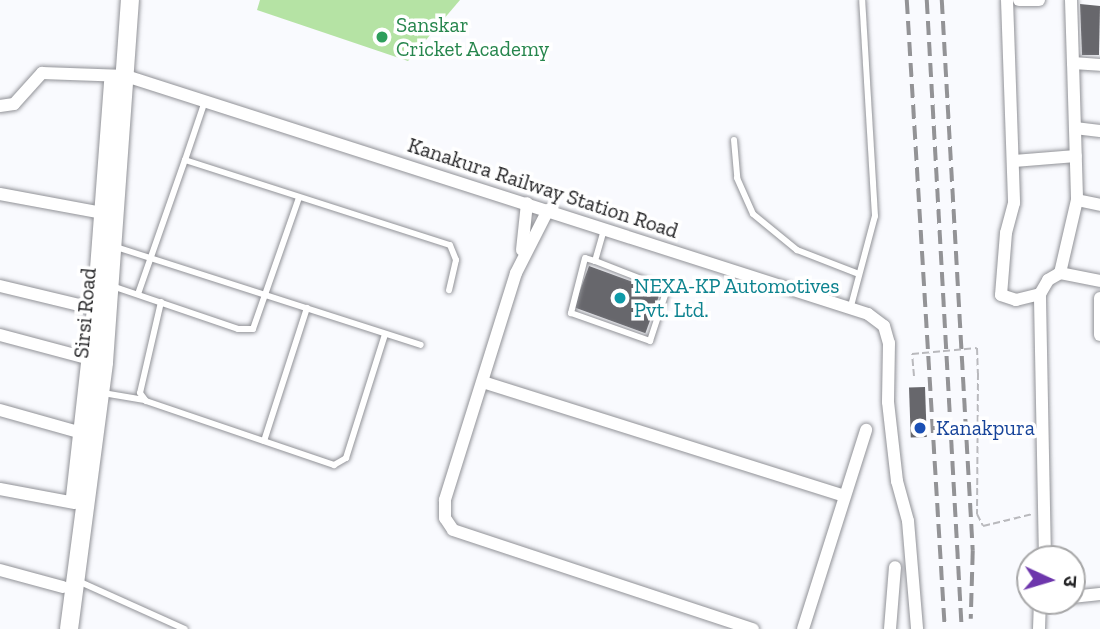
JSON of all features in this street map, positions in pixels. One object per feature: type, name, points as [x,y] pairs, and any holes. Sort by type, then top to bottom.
[{"type":"main road","name":"Sirsi Road","points":[[69,629],[69,583],[82,433],[110,285],[120,76],[118,0]]},
{"type":"main road","name":"Sirsi Road","points":[[57,629],[69,583],[101,393],[96,309],[103,213],[130,0]]},
{"type":"street","points":[[1007,0],[1014,203],[1006,233],[1001,295],[1016,300],[1040,294]]},
{"type":"street","points":[[1019,0],[1039,0]]},
{"type":"street","points":[[1059,273],[1077,200],[1071,0]]},
{"type":"street","points":[[1073,64],[1100,65]]},
{"type":"street","name":"Kanakura Railway Station Road","points":[[0,106],[14,104],[42,73],[120,76],[850,306],[884,326],[889,343],[888,402],[897,481],[908,521],[917,629]]},
{"type":"street","points":[[1074,128],[1100,131]]},
{"type":"street","points":[[1014,161],[1076,156]]},
{"type":"street","points":[[0,194],[103,213]]},
{"type":"street","points":[[1077,200],[1100,205]]},
{"type":"street","points":[[522,257],[527,203]]},
{"type":"street","points":[[548,210],[522,257],[445,500],[445,518],[453,530],[753,629]]},
{"type":"street","points":[[1046,545],[1040,294],[1048,280],[1059,273],[1100,281]]},
{"type":"street","points":[[0,286],[96,309]]},
{"type":"street","points":[[1100,298],[1100,335]]},
{"type":"street","points":[[0,335],[97,361]]},
{"type":"street","points":[[483,382],[844,496]]},
{"type":"street","points":[[0,410],[82,433]]},
{"type":"street","points":[[803,629],[866,430]]},
{"type":"street","points":[[0,489],[75,503]]},
{"type":"street","points":[[890,629],[894,567]]},
{"type":"street","points":[[0,570],[69,583]]},
{"type":"lane","points":[[850,306],[875,216],[862,0]]},
{"type":"lane","points":[[138,294],[205,101]]},
{"type":"lane","points":[[734,140],[737,178],[753,214],[797,250],[859,274]]},
{"type":"lane","points":[[185,160],[450,245],[456,260],[449,290]]},
{"type":"lane","points":[[110,285],[245,330],[253,329],[299,198]]},
{"type":"lane","points":[[595,261],[604,228]]},
{"type":"lane","points":[[113,246],[421,345]]},
{"type":"lane","points":[[585,258],[595,261],[667,289],[650,341],[571,313],[585,258]]},
{"type":"lane","points":[[146,401],[140,393],[161,302]]},
{"type":"lane","points":[[264,441],[307,309]]},
{"type":"lane","points":[[101,393],[146,401],[334,465],[344,463],[385,334]]},
{"type":"lane","points":[[69,583],[185,629]]},
{"type":"path","points":[[914,376],[912,354],[976,348],[977,514],[983,526],[1047,514]]},
{"type":"green space","name":"Sanskar Cricket Academy","points":[[260,0],[460,0],[408,61],[257,10]]},
{"type":"building","points":[[1080,4],[1100,6],[1099,55],[1082,55]]},
{"type":"building","name":"NEXA-KP Automotives Pvt. Ltd.","points":[[589,266],[660,292],[645,333],[574,307]]},
{"type":"building","points":[[925,387],[927,437],[911,438],[909,388]]},
{"type":"railway","points":[[907,0],[945,629]]},
{"type":"railway","points":[[927,0],[962,629]]},
{"type":"railway","points":[[942,0],[973,551],[971,619]]},
{"type":"place","name":"Sanskar Cricket Academy","points":[[382,37]]},
{"type":"place","name":"NEXA-KP Automotives Pvt. Ltd.","points":[[620,298]]},
{"type":"place","name":"Kanakpura","points":[[920,428]]}]
